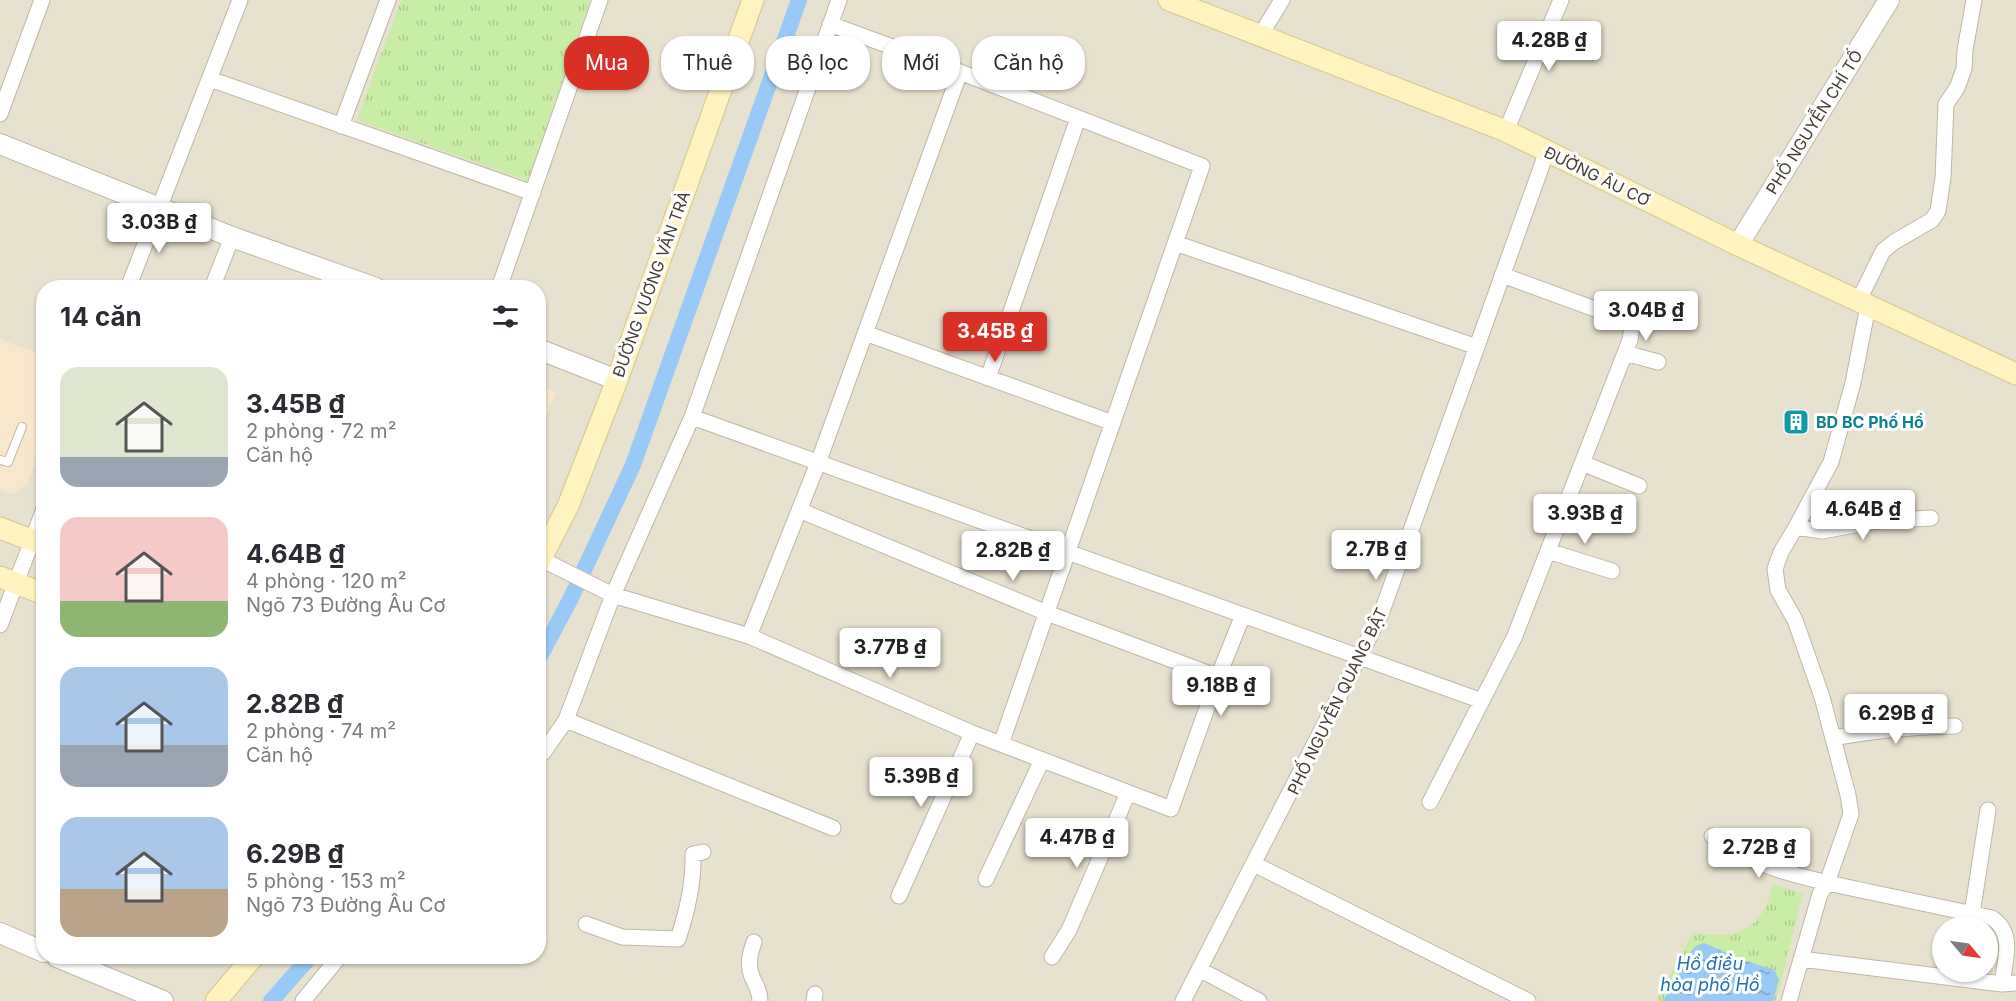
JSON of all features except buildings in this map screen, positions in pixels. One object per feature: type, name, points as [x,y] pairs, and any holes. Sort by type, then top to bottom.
[{"type":"main road","name":"ĐƯỜNG VƯƠNG VĂN TRÀ","points":[[546,550],[568,506],[617,380],[753,0]]},
{"type":"main road","name":"ĐƯỜNG ÂU CƠ","points":[[1172,1],[1506,131],[1738,245],[2016,374]]},
{"type":"main road","points":[[0,528],[36,543]]},
{"type":"main road","points":[[8,580],[36,591]]},
{"type":"main road","points":[[216,1001],[248,964]]},
{"type":"street","points":[[0,114],[42,0]]},
{"type":"street","points":[[131,280],[240,0]]},
{"type":"street","points":[[341,126],[388,0]]},
{"type":"street","points":[[502,280],[600,0]]},
{"type":"street","points":[[546,749],[566,720],[613,595],[692,417],[839,0]]},
{"type":"street","points":[[1260,36],[1282,0]]},
{"type":"street","points":[[1506,131],[1561,0]]},
{"type":"street","name":"PHỐ NGUYỄN CHÍ TỐ","points":[[1738,245],[1889,0]]},
{"type":"street","points":[[1789,1001],[1820,894],[1827,883],[1851,814],[1822,697],[1795,620],[1778,590],[1774,569],[1781,552],[1831,462],[1853,383],[1863,304],[1883,251],[1932,220],[1938,210],[1943,178],[1946,105],[1957,88],[1964,69],[1974,0]]},
{"type":"street","points":[[830,24],[882,43]]},
{"type":"street","points":[[960,72],[1202,166],[1000,744]]},
{"type":"street","points":[[210,80],[533,193]]},
{"type":"street","points":[[749,636],[818,463],[953,90]]},
{"type":"street","points":[[988,378],[1078,118]]},
{"type":"street","points":[[0,144],[232,237],[329,280]]},
{"type":"street","name":"PHỐ NGUYỄN QUANG BẬT","points":[[1183,1001],[1382,614],[1547,151]]},
{"type":"street","points":[[215,280],[232,237]]},
{"type":"street","points":[[1175,243],[1477,347]]},
{"type":"street","points":[[1430,802],[1514,638],[1632,327],[1624,320],[1502,275]]},
{"type":"street","points":[[865,333],[1113,423]]},
{"type":"street","points":[[546,352],[617,380]]},
{"type":"street","points":[[1624,353],[1658,362]]},
{"type":"street","points":[[692,417],[1482,701]]},
{"type":"street","points":[[1582,463],[1639,486]]},
{"type":"street","points":[[799,510],[1047,614],[1218,677]]},
{"type":"street","points":[[1796,527],[1822,531],[1877,521],[1931,518]]},
{"type":"street","points":[[0,625],[8,580],[36,544]]},
{"type":"street","points":[[1548,551],[1612,571]]},
{"type":"street","points":[[546,564],[613,595],[749,636],[972,733],[1171,809],[1218,677],[1243,615]]},
{"type":"street","points":[[566,720],[833,828]]},
{"type":"street","points":[[1834,738],[1905,727],[1955,726]]},
{"type":"street","points":[[899,896],[972,733]]},
{"type":"street","points":[[986,879],[1042,760]]},
{"type":"street","points":[[1052,957],[1069,930],[1128,793]]},
{"type":"street","points":[[1972,914],[1988,810]]},
{"type":"street","points":[[1712,836],[1724,846],[1782,871],[1827,883],[1992,918],[2001,923],[2007,937],[2009,983],[1801,959]]},
{"type":"street","points":[[586,924],[622,937],[678,939],[685,915],[693,868],[693,854],[703,852]]},
{"type":"street","points":[[1254,864],[1528,1001]]},
{"type":"street","points":[[0,933],[36,948]]},
{"type":"street","points":[[754,942],[749,958],[751,974],[760,995],[760,1001]]},
{"type":"street","points":[[74,964],[163,1001]]},
{"type":"street","points":[[303,1001],[333,964]]},
{"type":"street","points":[[1199,969],[1259,1001]]},
{"type":"lane","points":[[0,460],[8,462],[22,427]]},
{"type":"shaded area","points":[[0,0],[2016,0],[2016,1001],[0,1001]]},
{"type":"shaded area","points":[[0,339],[36,352],[36,460],[27,484],[12,494],[0,490]]},
{"type":"shaded area","points":[[546,388],[556,392],[546,417]]},
{"type":"green space","points":[[401,0],[590,0],[578,36],[564,36],[564,76],[528,181],[357,120]]},
{"type":"green space","points":[[1773,884],[1803,894],[1776,1001],[1656,1001],[1693,932],[1722,935],[1746,929],[1763,912]]},
{"type":"water","name":"Hồ điều hòa phố Hồ","points":[[1704,943],[1734,956],[1734,964],[1741,967],[1743,960],[1774,970],[1779,979],[1773,1001],[1663,1001],[1694,947]]},
{"type":"waterway","points":[[546,645],[570,600],[633,465],[799,0]]},
{"type":"waterway","points":[[271,1001],[304,964]]},
{"type":"place","name":"BD BC Phố Hồ","points":[[1796,422]]}]
